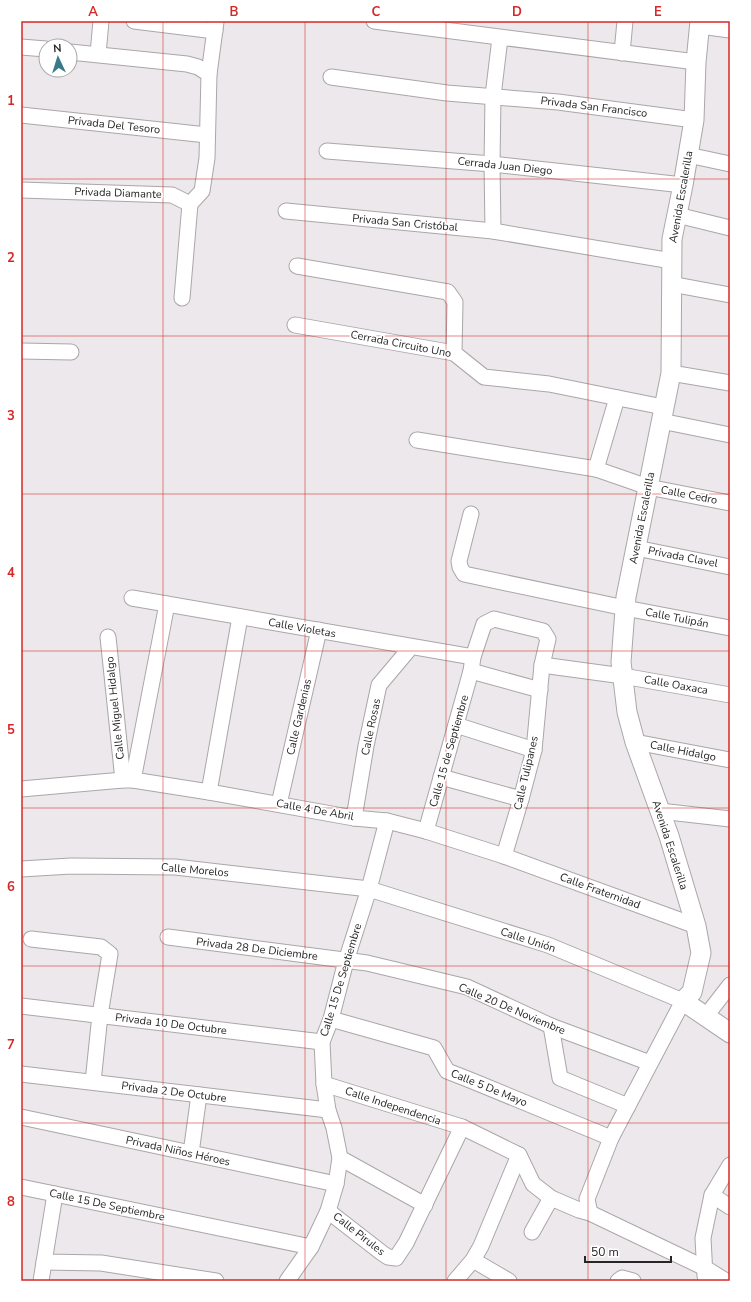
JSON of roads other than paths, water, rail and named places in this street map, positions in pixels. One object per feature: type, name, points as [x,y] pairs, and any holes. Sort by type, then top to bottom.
[{"type":"main road","name":"Avenida Escalerilla","points":[[683,1001],[692,992],[701,953],[696,926],[669,836],[627,712],[621,662],[626,597],[671,373],[672,239],[694,120],[696,62],[700,23]]},
{"type":"main road","points":[[683,1001],[730,1033]]},
{"type":"street","points":[[98,54],[101,21]]},
{"type":"street","points":[[134,21],[215,26],[209,74],[207,158],[202,191],[190,204],[182,298]]},
{"type":"street","points":[[374,21],[696,62]]},
{"type":"street","points":[[622,53],[625,21]]},
{"type":"street","points":[[700,23],[730,30]]},
{"type":"street","points":[[493,231],[493,96],[500,38]]},
{"type":"street","points":[[21,47],[38,48]]},
{"type":"street","points":[[78,53],[187,64],[198,66],[209,74]]},
{"type":"street","name":"Privada San Francisco","points":[[331,76],[447,93],[558,102],[694,120]]},
{"type":"street","name":"Privada Del Tesoro","points":[[21,115],[207,135]]},
{"type":"street","name":"Cerrada Juan Diego","points":[[328,151],[492,164],[683,185]]},
{"type":"street","points":[[688,155],[730,164]]},
{"type":"street","name":"Privada Diamante","points":[[21,190],[172,194],[190,204]]},
{"type":"street","name":"Privada San Cristóbal","points":[[286,211],[524,235],[672,261]]},
{"type":"street","points":[[677,215],[730,228]]},
{"type":"street","points":[[297,266],[448,292],[455,302],[454,353]]},
{"type":"street","points":[[671,284],[730,295]]},
{"type":"street","name":"Cerrada Circuito Uno","points":[[295,325],[454,353],[484,377],[549,384],[617,398],[662,414],[730,435]]},
{"type":"street","points":[[21,351],[71,352]]},
{"type":"street","points":[[671,373],[730,383]]},
{"type":"street","points":[[596,469],[617,398]]},
{"type":"street","name":"Calle Cedro","points":[[417,440],[596,469],[648,487],[730,503]]},
{"type":"street","name":"Calle Tulipán","points":[[471,514],[459,561],[460,567],[464,574],[625,608],[730,628]]},
{"type":"street","name":"Privada Clavel","points":[[636,548],[730,567]]},
{"type":"street","name":"Calle Violetas","points":[[132,598],[411,647],[472,664],[540,690]]},
{"type":"street","points":[[128,780],[167,604]]},
{"type":"street","points":[[209,792],[240,617]]},
{"type":"street","name":"Calle Tulipanes","points":[[472,664],[484,624],[494,619],[543,631],[548,639],[542,665],[534,750],[504,856]]},
{"type":"street","name":"Calle Gardenias","points":[[279,804],[319,630]]},
{"type":"street","name":"Calle Miguel Hidalgo","points":[[108,637],[128,780]]},
{"type":"street","name":"Calle Rosas","points":[[354,818],[366,746],[379,685],[411,647]]},
{"type":"street","name":"Calle 15 de Septiembre","points":[[426,831],[472,664]]},
{"type":"street","name":"Calle Oaxaca","points":[[542,665],[623,676],[730,695]]},
{"type":"street","points":[[456,725],[534,750]]},
{"type":"street","name":"Calle Hidalgo","points":[[636,742],[730,760]]},
{"type":"street","points":[[441,777],[521,799]]},
{"type":"street","name":"Calle 4 De Abril","points":[[21,789],[128,780],[209,792],[354,818],[387,821],[426,831],[504,856]]},
{"type":"street","points":[[660,811],[730,819]]},
{"type":"street","name":"Calle 15 De Septiembre","points":[[328,1211],[336,1184],[340,1158],[334,1128],[328,1110],[324,1084],[322,1042],[331,1019],[346,960],[369,889],[387,821]]},
{"type":"street","name":"Calle Fraternidad","points":[[504,856],[696,926]]},
{"type":"street","name":"Calle Morelos","points":[[21,869],[70,866],[175,867],[369,889]]},
{"type":"street","name":"Calle Unión","points":[[369,889],[548,945],[683,1001]]},
{"type":"street","points":[[31,938],[101,948],[110,954],[100,1015],[93,1082]]},
{"type":"street","name":"Privada 28 De Diciembre","points":[[168,938],[346,960]]},
{"type":"street","name":"Calle 20 De Noviembre","points":[[346,960],[468,987],[551,1026],[650,1063]]},
{"type":"street","points":[[706,1016],[730,985]]},
{"type":"street","points":[[589,1206],[611,1138],[683,1001]]},
{"type":"street","name":"Privada 10 De Octubre","points":[[21,1006],[322,1042]]},
{"type":"street","name":"Calle 5 De Mayo","points":[[331,1019],[434,1048],[447,1071],[611,1138]]},
{"type":"street","points":[[551,1026],[560,1078],[628,1106]]},
{"type":"street","name":"Privada 2 De Octubre","points":[[21,1074],[328,1110]]},
{"type":"street","name":"Calle Independencia","points":[[324,1084],[462,1127],[519,1155]]},
{"type":"street","points":[[191,1153],[199,1095]]},
{"type":"street","name":"Privada Niños Héroes","points":[[21,1117],[336,1184]]},
{"type":"street","name":"Calle Pirules","points":[[295,1277],[311,1248],[328,1211],[388,1257],[396,1258],[406,1243],[462,1127]]},
{"type":"street","points":[[519,1155],[533,1184],[551,1198],[579,1210],[589,1206]]},
{"type":"street","points":[[455,1281],[473,1260],[481,1246],[519,1155]]},
{"type":"street","points":[[340,1158],[425,1205]]},
{"type":"street","points":[[705,1275],[704,1238],[712,1195],[730,1165]]},
{"type":"street","name":"Calle 15 De Septiembre","points":[[21,1187],[311,1248]]},
{"type":"street","points":[[41,1281],[54,1194]]},
{"type":"street","points":[[712,1195],[730,1207]]},
{"type":"street","points":[[532,1232],[551,1198]]},
{"type":"street","points":[[589,1206],[705,1275],[726,1281]]},
{"type":"street","points":[[473,1260],[509,1281]]},
{"type":"street","points":[[44,1262],[101,1263],[216,1281]]},
{"type":"street","points":[[618,1281],[622,1278],[634,1281]]}]
